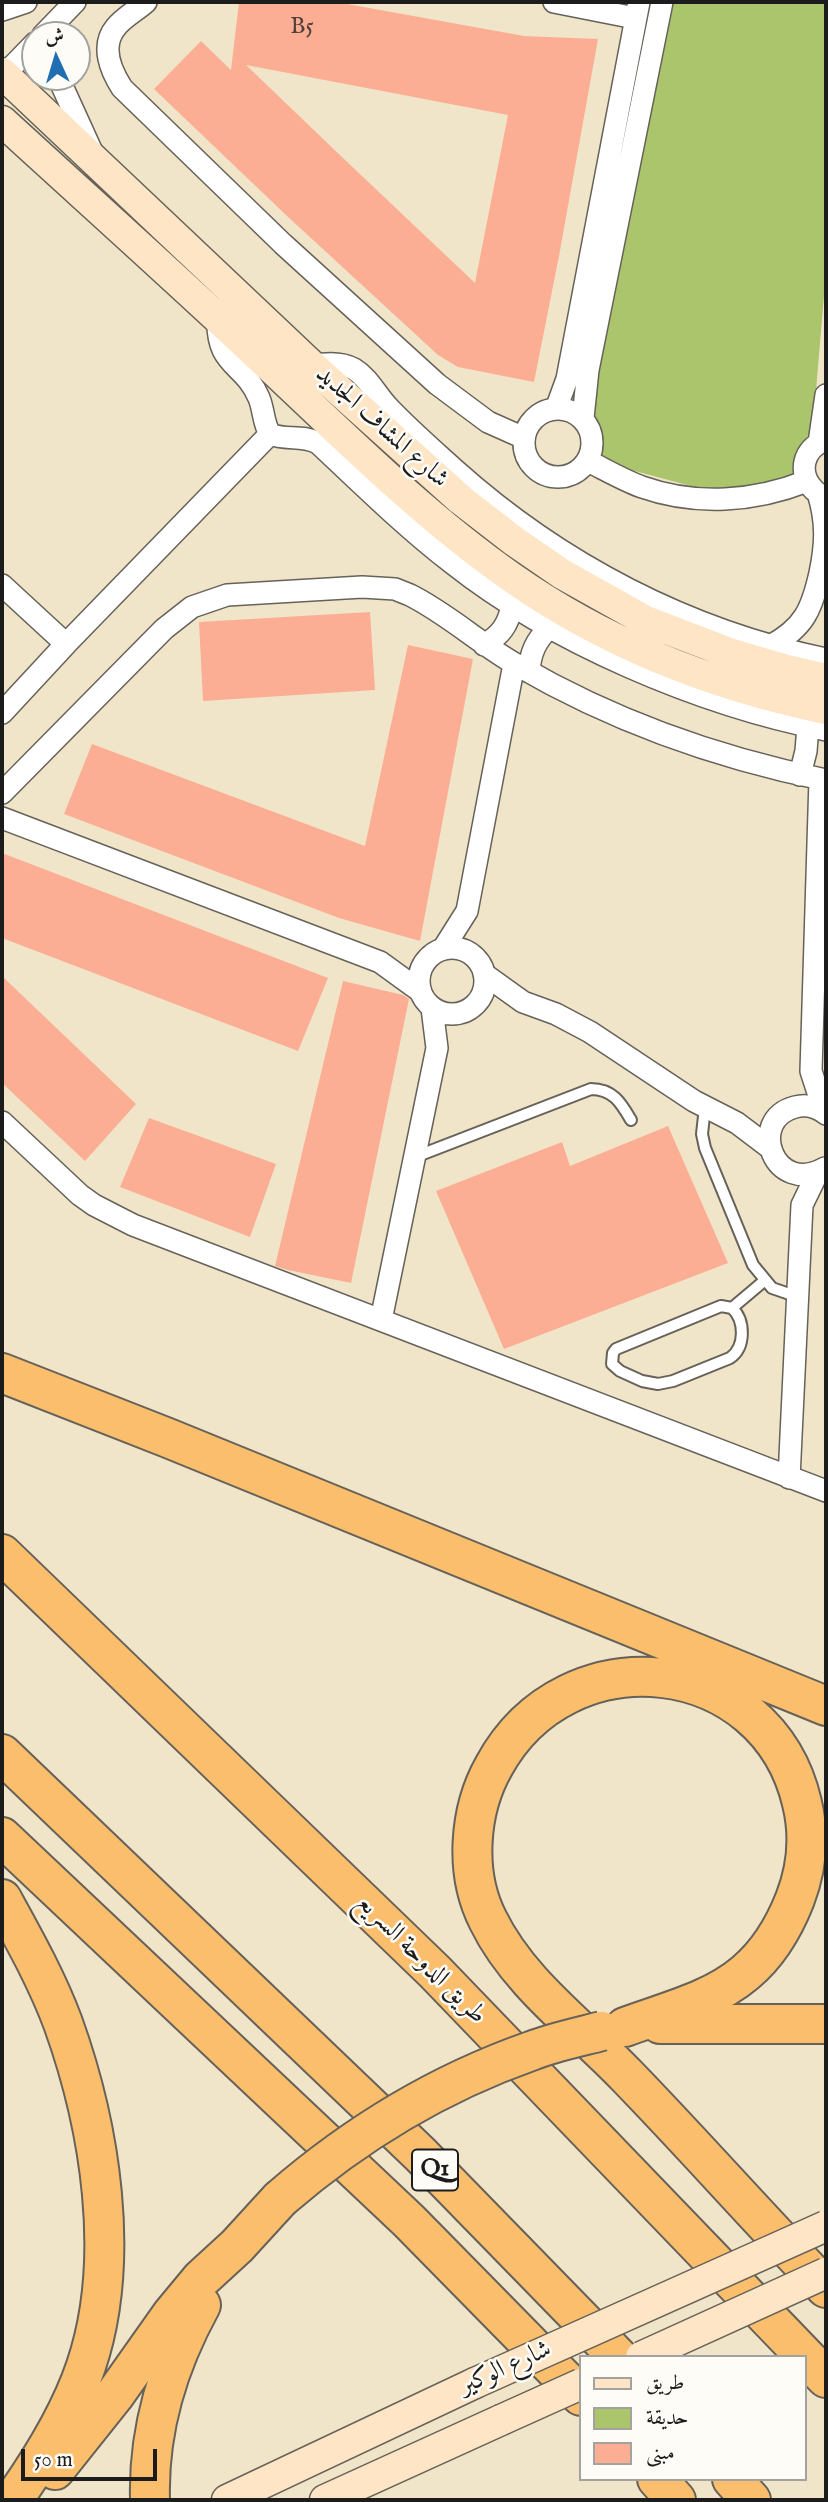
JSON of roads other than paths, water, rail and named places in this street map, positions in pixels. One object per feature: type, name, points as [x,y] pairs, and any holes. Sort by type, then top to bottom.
[{"type":"highway","points":[[2,1373],[826,1706]]},
{"type":"highway","name":"طريق الدوحة السريع","points":[[2,1554],[435,1972],[804,2355]]},
{"type":"highway","points":[[713,1659],[826,1692]]},
{"type":"highway","points":[[28,2500],[114,2396],[201,2278],[237,2246],[280,2199],[318,2166],[364,2133],[418,2100],[465,2077],[533,2050],[614,2029],[712,1994],[744,1974],[769,1949],[787,1919],[807,1859],[805,1818],[798,1786],[783,1752],[750,1715],[713,1691],[672,1678],[625,1676],[584,1687],[551,1703],[524,1724],[503,1749],[484,1783],[474,1818],[473,1854],[477,1891],[487,1919],[513,1961],[626,2075],[826,2288]]},
{"type":"highway","name":"Q1","points":[[2,1754],[420,2154],[616,2355]]},
{"type":"highway","points":[[2,1837],[409,2221],[580,2395]]},
{"type":"highway","points":[[2,1899],[28,1947],[62,2021],[83,2088],[98,2159],[103,2215],[104,2274],[98,2319],[87,2363],[74,2399],[13,2500]]},
{"type":"highway","points":[[614,2029],[707,2022],[826,2024]]},
{"type":"highway","points":[[150,2500],[152,2449],[169,2375],[187,2332],[237,2246]]},
{"type":"highway","name":"طريق الدوحة السريع","points":[[807,2358],[826,2378]]},
{"type":"highway","points":[[659,2481],[676,2500]]},
{"type":"highway","points":[[734,2481],[751,2500]]},
{"type":"street","points":[[2,10],[26,2]]},
{"type":"street","points":[[58,21],[75,2]]},
{"type":"street","points":[[145,2],[118,25],[109,39],[111,68],[122,89],[283,244],[437,384],[488,422],[524,438]]},
{"type":"street","points":[[554,2],[637,10],[566,379],[556,409]]},
{"type":"street","points":[[583,418],[588,370],[662,2]]},
{"type":"street","points":[[3,74],[21,57]]},
{"type":"street","name":"شارع المشاف الجديد","points":[[3,74],[312,366],[461,500],[514,541],[562,574],[646,621],[692,640],[783,670],[826,679]]},
{"type":"street","points":[[64,91],[98,165]]},
{"type":"street","name":"شارع المشاف الجديد","points":[[2,121],[386,475],[502,570],[584,623],[634,647],[696,673],[756,692],[820,722]]},
{"type":"street","points":[[218,318],[219,340],[223,351],[254,388],[270,434]]},
{"type":"street","points":[[312,366],[329,363],[359,373],[389,408],[510,516],[622,586],[723,631],[770,646],[826,659]]},
{"type":"street","points":[[770,646],[783,640],[799,626],[815,596],[826,538],[826,523],[817,490],[804,464],[806,455],[822,441],[826,395]]},
{"type":"street","points":[[556,409],[566,409],[583,418],[593,439],[588,461],[580,470],[569,476],[546,476],[528,461],[524,450],[527,427],[544,411],[556,409]]},
{"type":"street","points":[[270,434],[309,438],[318,443],[453,565],[512,606],[550,626],[613,658],[711,698],[820,722],[806,751],[815,778],[811,1071],[825,1112]]},
{"type":"street","points":[[2,713],[270,434]]},
{"type":"street","points":[[588,461],[641,486],[686,498],[740,498],[817,490]]},
{"type":"street","points":[[353,476],[386,475]]},
{"type":"street","points":[[2,585],[66,644]]},
{"type":"street","points":[[2,793],[164,629],[177,617],[209,599],[227,595],[379,587],[395,589],[424,602],[484,645],[522,668],[619,716],[687,744],[815,778]]},
{"type":"street","points":[[484,645],[495,639],[504,629],[512,606]]},
{"type":"street","points":[[381,1320],[437,1048],[420,969],[436,953],[467,911],[522,668],[533,647],[550,626]]},
{"type":"street","points":[[2,818],[380,962],[426,1000],[448,1014],[502,1002],[523,1002],[556,1014],[590,1032],[705,1107],[737,1123],[770,1148]]},
{"type":"street","points":[[437,1048],[484,989],[467,911]]},
{"type":"street","points":[[380,962],[404,961],[460,948],[523,1002]]},
{"type":"street","points":[[789,1478],[802,1205],[786,1170],[773,1157],[769,1139],[811,1071]]},
{"type":"street","points":[[737,1123],[756,1124],[806,1105],[825,1112]]},
{"type":"street","points":[[2,1122],[80,1195],[109,1213],[826,1491]]},
{"type":"street","points":[[786,1170],[802,1175],[822,1170]]},
{"type":"street","points":[[802,1205],[822,1170]]},
{"type":"street","name":"شارع الوكير","points":[[227,2500],[475,2383],[826,2226]]},
{"type":"street","points":[[645,2355],[826,2273]]},
{"type":"street","name":"شارع الوكير","points":[[325,2500],[580,2384]]},
{"type":"lane","points":[[415,1157],[591,1089],[607,1091],[614,1095],[631,1120]]},
{"type":"lane","points":[[705,1107],[702,1134],[709,1161],[750,1259],[764,1281],[779,1292],[798,1297]]},
{"type":"lane","points":[[732,1308],[764,1281]]},
{"type":"lane","points":[[721,1306],[732,1308],[739,1317],[742,1343],[738,1352],[730,1357],[673,1381],[658,1384],[631,1376],[612,1364],[613,1353],[617,1349],[721,1306]]}]
